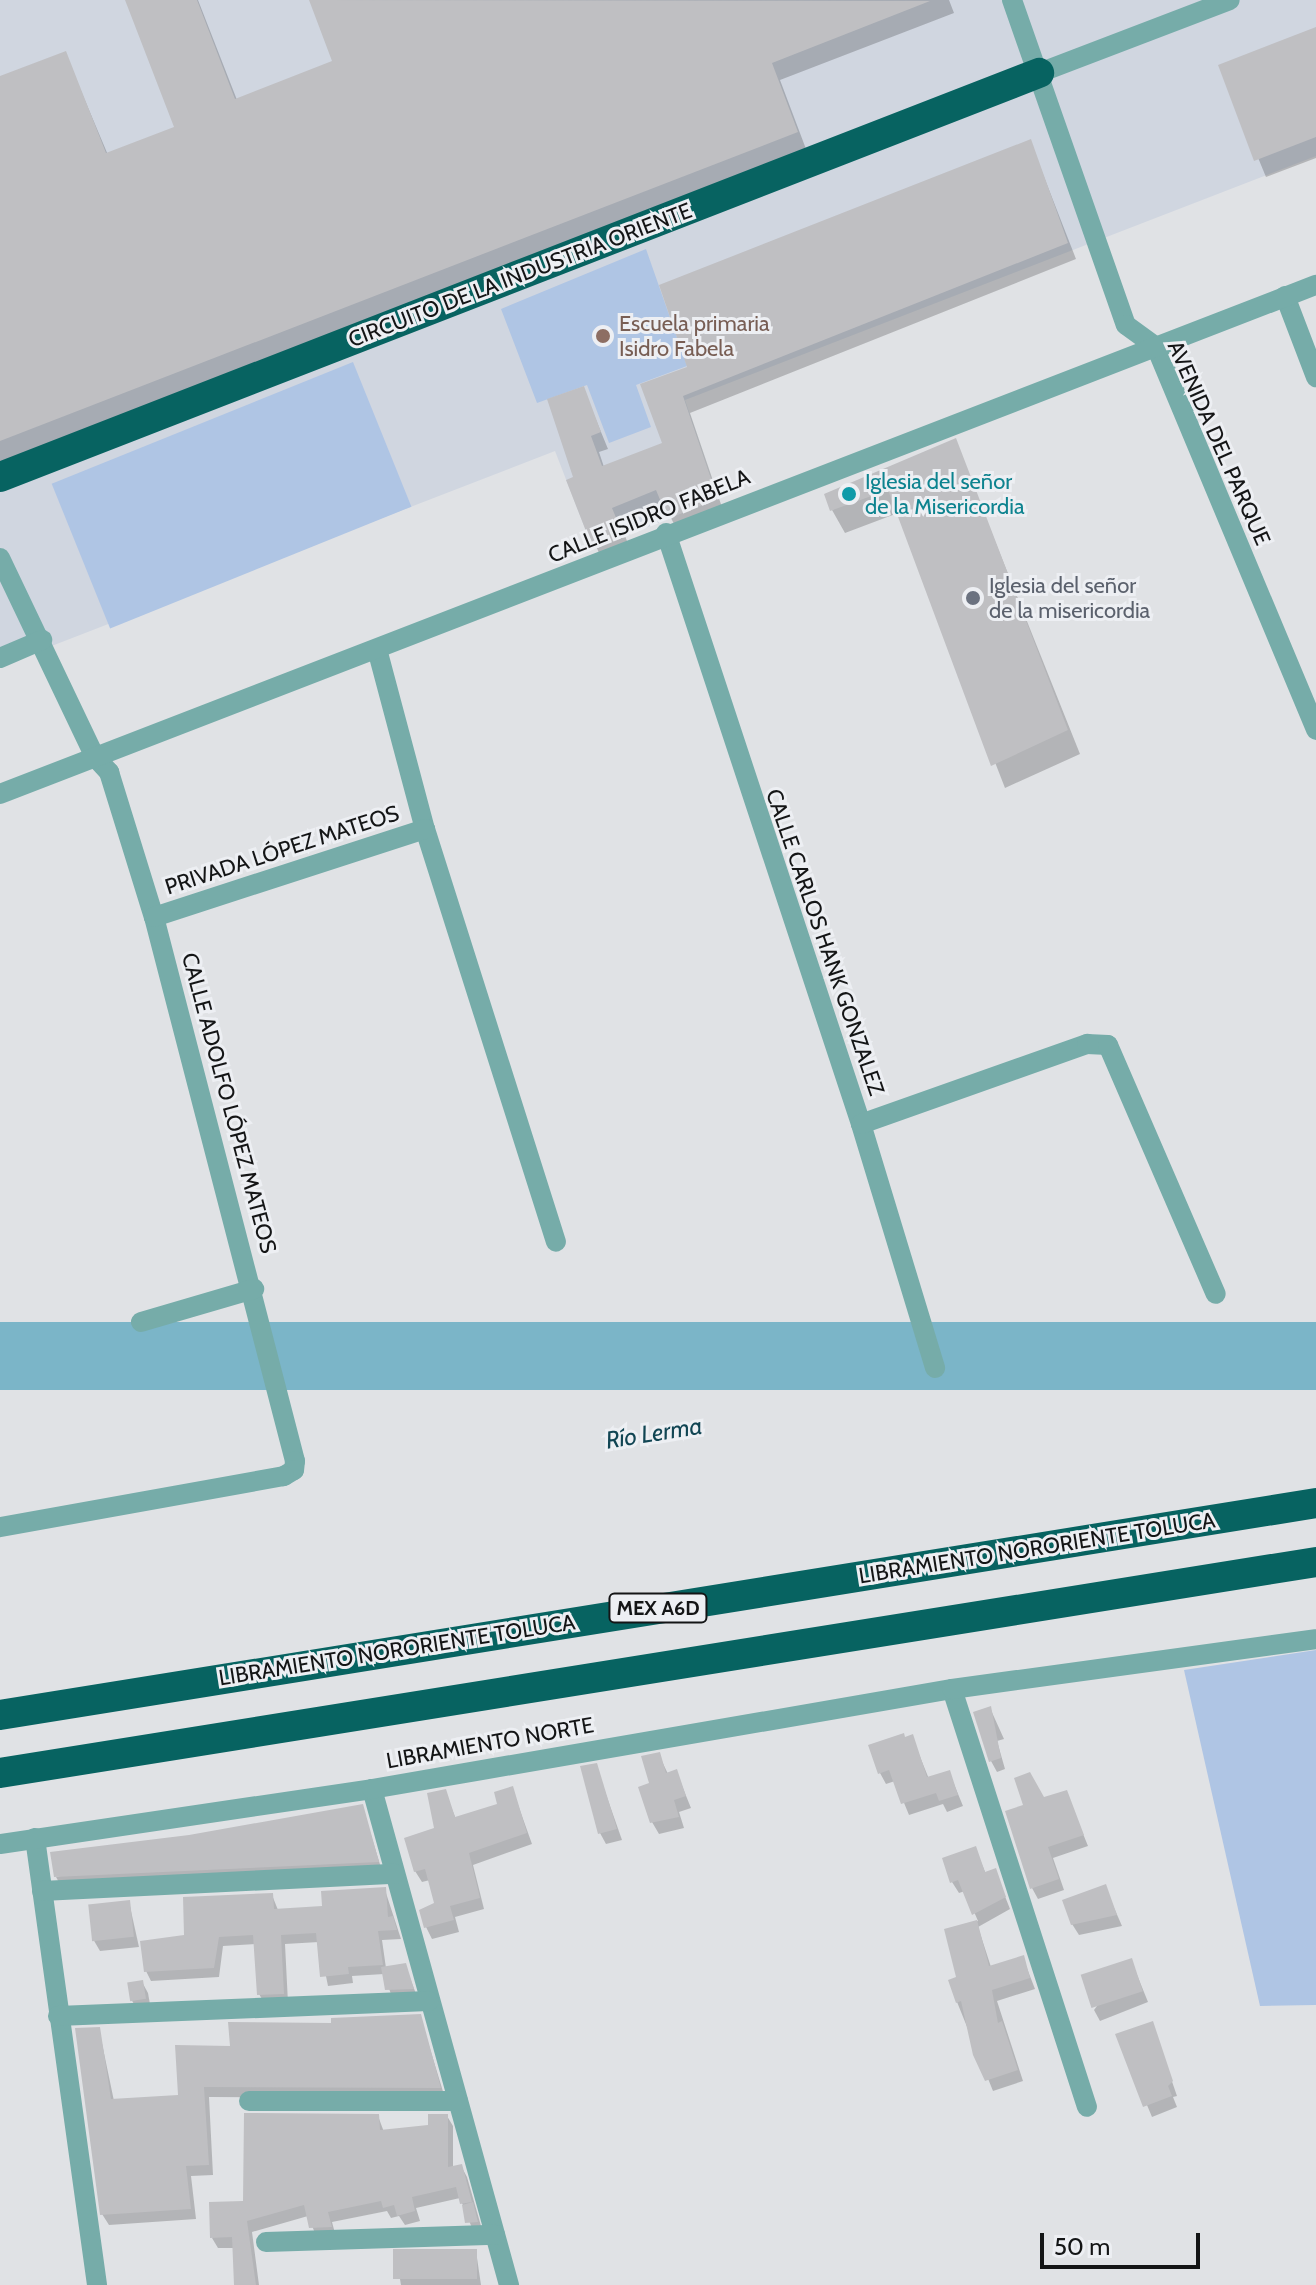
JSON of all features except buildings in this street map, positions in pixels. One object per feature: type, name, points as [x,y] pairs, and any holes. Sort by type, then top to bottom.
[{"type":"highway","name":"CIRCUITO DE LA INDUSTRIA ORIENTE","points":[[0,477],[1039,73]]},
{"type":"highway","name":"LIBRAMIENTO NORORIENTE TOLUCA","points":[[0,1715],[1316,1503]]},
{"type":"highway","points":[[0,1773],[1316,1562]]},
{"type":"street","name":"AVENIDA DEL PARQUE","points":[[1012,0],[1126,325],[1156,347],[1316,730]]},
{"type":"street","points":[[1039,73],[1230,0]]},
{"type":"street","name":"CALLE ISIDRO FABELA","points":[[0,794],[377,649],[666,533],[1316,285]]},
{"type":"street","points":[[1285,296],[1316,377]]},
{"type":"street","name":"CALLE CARLOS HANK GONZALEZ","points":[[666,533],[861,1124],[935,1368]]},
{"type":"street","name":"CALLE ADOLFO LÓPEZ MATEOS","points":[[0,558],[42,640],[95,757],[109,772],[154,917],[254,1289],[294,1470],[284,1476],[0,1527]]},
{"type":"street","points":[[0,658],[42,640]]},
{"type":"street","points":[[377,649],[425,829],[556,1242]]},
{"type":"street","name":"PRIVADA LÓPEZ MATEOS","points":[[154,917],[425,829]]},
{"type":"street","points":[[861,1124],[1087,1044],[1108,1045],[1216,1294]]},
{"type":"street","points":[[141,1322],[254,1289]]},
{"type":"street","name":"LIBRAMIENTO NORTE","points":[[0,1844],[372,1789],[952,1689],[1316,1639]]},
{"type":"street","points":[[952,1689],[1087,2107]]},
{"type":"street","points":[[372,1789],[509,2285]]},
{"type":"street","points":[[35,1838],[97,2285]]},
{"type":"street","points":[[42,1891],[395,1874]]},
{"type":"street","points":[[58,2016],[429,2001]]},
{"type":"street","points":[[249,2101],[458,2101]]},
{"type":"street","points":[[266,2242],[495,2235]]},
{"type":"shaded area","points":[[0,0],[1316,0],[1316,156],[685,400],[718,499],[593,549],[555,451],[0,666]]},
{"type":"shaded area","points":[[646,249],[687,366],[636,385],[651,427],[609,443],[587,385],[537,403],[501,309]]},
{"type":"shaded area","points":[[353,362],[411,507],[110,628],[52,484]]},
{"type":"shaded area","points":[[1316,1650],[1316,2005],[1260,2006],[1184,1670]]},
{"type":"water","points":[[0,1322],[1316,1322],[1316,1390],[0,1390]]},
{"type":"place","name":"Escuela primaria Isidro Fabela","points":[[603,336]]},
{"type":"place","name":"Iglesia del señor de la Misericordia","points":[[849,494]]},
{"type":"place","name":"Iglesia del señor de la misericordia","points":[[973,598]]},
{"type":"water label","name":"Río Lerma","points":[[654,1433]]}]
